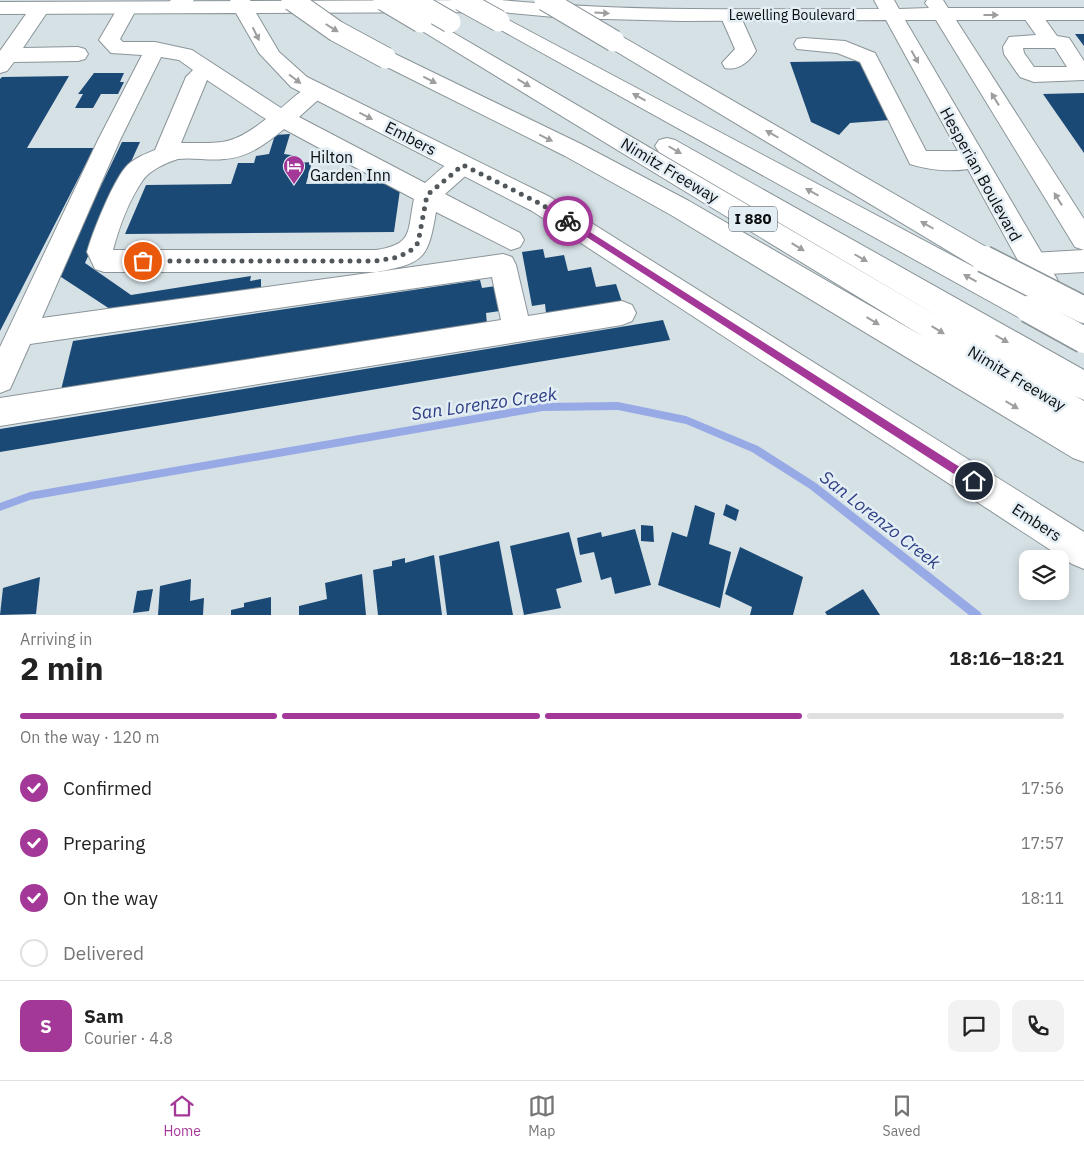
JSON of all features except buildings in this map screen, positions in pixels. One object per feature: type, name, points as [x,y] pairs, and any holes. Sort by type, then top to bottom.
[{"type":"main road","points":[[292,0],[336,31],[386,58],[573,150],[680,208],[1084,447]]},
{"type":"main road","name":"Nimitz Freeway","points":[[384,0],[417,11],[1084,418]]},
{"type":"main road","points":[[461,0],[500,14],[1084,340]]},
{"type":"main road","points":[[544,0],[984,259],[1084,310]]},
{"type":"main road","name":"Lewelling Boulevard","points":[[500,14],[544,0]]},
{"type":"main road","name":"Lewelling Boulevard","points":[[0,8],[38,5],[127,8],[178,4],[241,4],[500,14],[730,16],[806,15],[888,7],[938,7],[1032,15],[1084,14]]},
{"type":"main road","name":"Embers","points":[[241,4],[262,46],[272,58],[299,82],[541,204],[1084,552]]},
{"type":"main road","points":[[4,60],[38,5]]},
{"type":"main road","name":"Hesperian Boulevard","points":[[888,7],[1032,264],[1084,344]]},
{"type":"main road","points":[[938,7],[1084,240]]},
{"type":"main road","points":[[127,8],[109,40],[118,48],[155,49],[185,54],[284,119],[511,240]]},
{"type":"main road","name":"I 880","points":[[417,11],[450,22],[1072,379]]},
{"type":"main road","points":[[806,15],[810,44],[846,48],[859,52],[868,58],[918,158],[930,161],[973,160]]},
{"type":"main road","points":[[1032,15],[1050,41]]},
{"type":"main road","points":[[729,62],[746,51],[730,16]]},
{"type":"main road","points":[[0,379],[109,140],[155,49]]},
{"type":"main road","points":[[4,60],[78,54]]},
{"type":"main road","points":[[164,156],[197,76],[207,70]]},
{"type":"main road","points":[[317,91],[253,142],[226,151],[176,151],[149,162],[134,173],[105,233],[100,252],[104,261],[376,261],[394,258],[409,252],[418,243],[427,195],[463,165]]},
{"type":"main road","points":[[1032,264],[1084,261]]},
{"type":"main road","points":[[21,333],[503,265],[517,330]]},
{"type":"main road","points":[[0,412],[622,313]]},
{"type":"waterway","name":"San Lorenzo Creek","points":[[0,507],[30,496],[543,407],[618,406],[686,420],[755,449],[813,486],[977,615]]},
{"type":"way so far","points":[[143,261],[376,261],[394,258],[409,252],[418,243],[427,195],[463,165],[541,204],[568,221]]},
{"type":"place","name":"Hilton Garden Inn","points":[[294,185]]},
{"type":"route","points":[[568,221],[974,481]]}]
